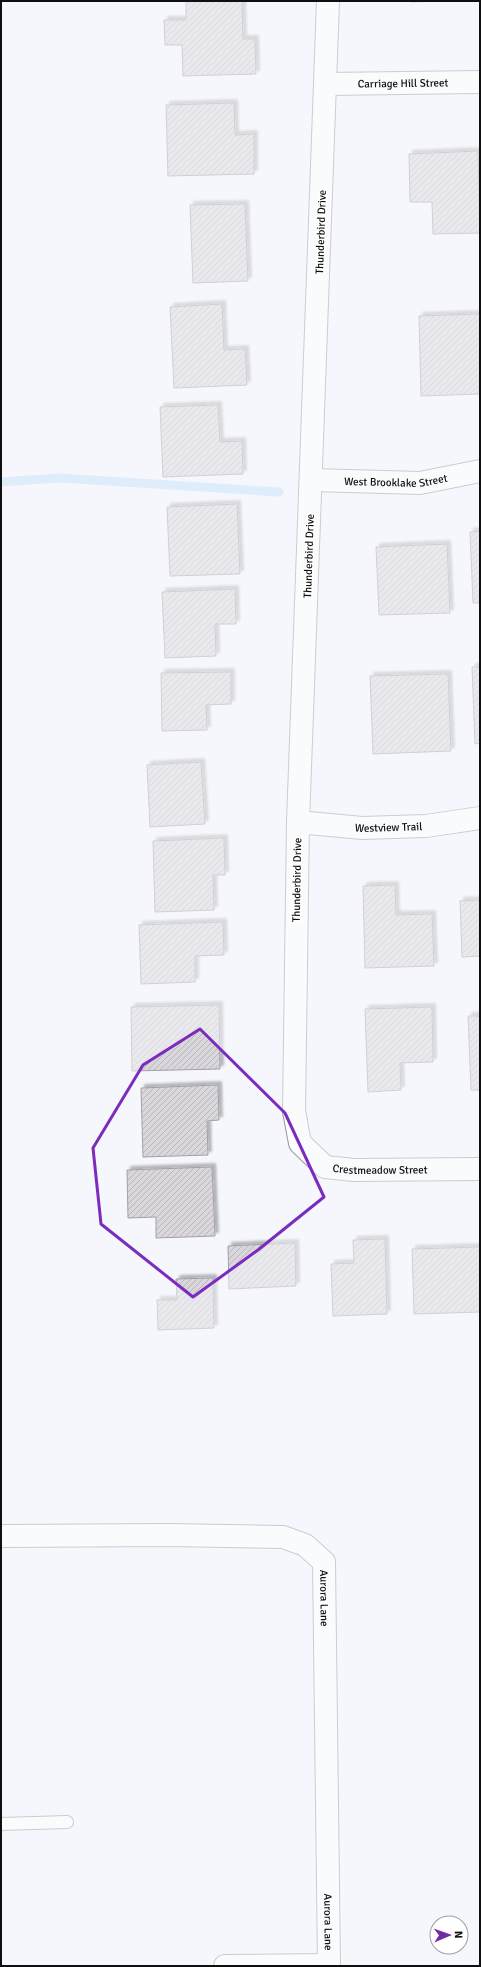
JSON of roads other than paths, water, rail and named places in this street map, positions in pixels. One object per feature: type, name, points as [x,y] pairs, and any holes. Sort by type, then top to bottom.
[{"type":"street","name":"Thunderbird Drive","points":[[294,1111],[298,822],[312,480],[328,1]]},
{"type":"street","name":"Carriage Hill Street","points":[[326,84],[480,82]]},
{"type":"street","name":"West Brooklake Street","points":[[312,480],[420,483],[480,471]]},
{"type":"street","name":"Westview Trail","points":[[298,822],[362,828],[426,826],[480,818]]},
{"type":"street","name":"Crestmeadow Street","points":[[294,1111],[300,1143],[325,1167],[354,1170],[480,1168]]},
{"type":"street","name":"Aurora Lane","points":[[1,1536],[168,1535],[283,1537],[305,1545],[324,1562],[329,1966]]},
{"type":"street","points":[[225,1966],[329,1966]]},
{"type":"lane","points":[[1,1824],[68,1822]]},
{"type":"waterway","points":[[1,482],[60,478],[279,492]]}]
